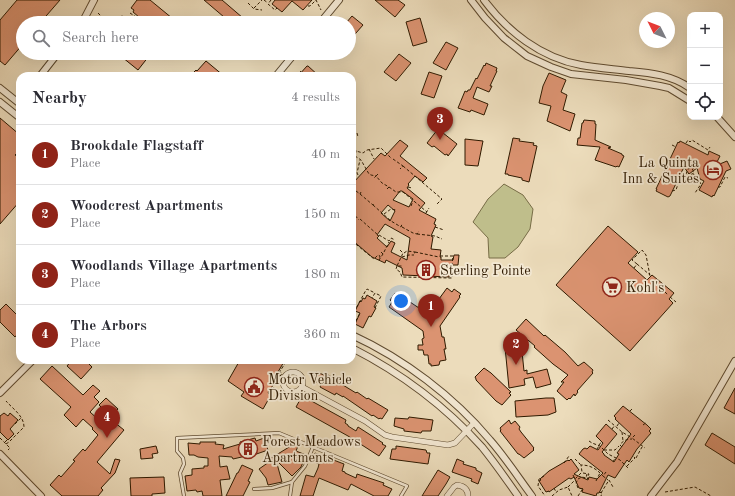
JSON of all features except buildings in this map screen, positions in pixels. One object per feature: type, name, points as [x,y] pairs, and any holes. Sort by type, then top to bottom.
[{"type":"street","points":[[86,16],[94,0]]},
{"type":"street","points":[[471,0],[485,18],[504,38],[527,56],[561,72],[629,79],[669,88],[687,100]]},
{"type":"street","points":[[484,0],[501,21],[522,39],[552,56],[580,65],[667,76],[687,86]]},
{"type":"street","points":[[325,16],[337,1]]},
{"type":"street","points":[[43,72],[53,60]]},
{"type":"street","points":[[279,72],[289,60]]},
{"type":"street","points":[[0,88],[16,100]]},
{"type":"street","points":[[0,102],[16,115]]},
{"type":"street","points":[[10,110],[16,105]]},
{"type":"street","points":[[720,120],[735,137]]},
{"type":"street","points":[[356,337],[374,346],[416,373],[448,398],[474,423],[503,456],[532,496]]},
{"type":"street","points":[[356,350],[408,381],[445,411],[467,431],[494,463],[518,496]]},
{"type":"street","points":[[651,496],[676,462],[735,361]]},
{"type":"street","points":[[0,393],[29,364]]},
{"type":"street","points":[[289,373],[298,374],[302,379],[302,387],[296,392],[289,392],[284,387],[284,377],[289,373]]},
{"type":"street","points":[[302,387],[365,421],[385,435],[392,437],[448,445],[455,443],[474,423]]},
{"type":"street","points":[[0,454],[41,496]]},
{"type":"street","points":[[447,496],[454,487],[457,486],[464,487],[468,491],[468,496]]},
{"type":"lane","points":[[184,496],[180,473],[184,464],[183,458],[178,451],[177,438],[279,433],[407,486],[401,496]]},
{"type":"lane","points":[[290,496],[292,482],[305,466],[312,446]]},
{"type":"lane","points":[[254,489],[272,488],[292,482]]},
{"type":"path","points":[[254,9],[263,0],[275,10],[277,8]]},
{"type":"path","points":[[268,4],[271,0]]},
{"type":"path","points":[[308,6],[316,0],[321,10]]},
{"type":"path","points":[[248,2],[254,9],[262,10]]},
{"type":"path","points":[[98,13],[101,16]]},
{"type":"path","points":[[130,13],[135,16]]},
{"type":"path","points":[[357,133],[358,137]]},
{"type":"path","points":[[686,139],[690,142],[692,140],[708,150],[710,147]]},
{"type":"path","points":[[686,144],[688,140]]},
{"type":"path","points":[[672,145],[675,147],[673,150]]},
{"type":"path","points":[[356,151],[363,153],[365,150],[381,148],[442,199],[437,204]]},
{"type":"path","points":[[369,149],[374,159]]},
{"type":"path","points":[[356,157],[371,176],[377,175]]},
{"type":"path","points":[[358,175],[357,173],[360,160]]},
{"type":"path","points":[[687,162],[686,164],[693,170]]},
{"type":"path","points":[[400,169],[403,166]]},
{"type":"path","points":[[693,174],[695,166]]},
{"type":"path","points":[[688,174],[689,168]]},
{"type":"path","points":[[672,191],[676,190],[677,184],[682,177],[688,174],[693,174],[702,183],[695,193]]},
{"type":"path","points":[[374,178],[377,175]]},
{"type":"path","points":[[377,175],[382,183],[396,192],[403,192],[426,212],[429,208]]},
{"type":"path","points":[[718,187],[720,188],[725,177],[728,178]]},
{"type":"path","points":[[408,187],[412,188]]},
{"type":"path","points":[[356,190],[374,204],[391,221],[413,233],[435,236],[442,239]]},
{"type":"path","points":[[411,206],[413,201]]},
{"type":"path","points":[[384,215],[391,209],[391,206]]},
{"type":"path","points":[[391,209],[396,210]]},
{"type":"path","points":[[356,216],[378,235],[389,241]]},
{"type":"path","points":[[435,227],[444,230]]},
{"type":"path","points":[[356,244],[374,259],[378,255],[380,256],[379,260],[391,238],[395,240]]},
{"type":"path","points":[[400,250],[404,253]]},
{"type":"path","points":[[642,250],[646,256],[650,276],[637,264],[632,260],[642,250]]},
{"type":"path","points":[[407,251],[439,256],[453,256],[451,265],[452,278],[402,276],[396,269],[404,253],[407,251]]},
{"type":"path","points":[[402,257],[409,254],[414,256],[415,252]]},
{"type":"path","points":[[634,268],[637,264]]},
{"type":"path","points":[[397,266],[402,266]]},
{"type":"path","points":[[356,310],[367,289],[381,296],[375,308]]},
{"type":"path","points":[[372,298],[375,293]]},
{"type":"path","points":[[670,297],[676,302]]},
{"type":"path","points":[[356,320],[360,313]]},
{"type":"path","points":[[270,394],[282,373],[279,372],[284,364]]},
{"type":"path","points":[[5,443],[10,442],[24,427],[22,417],[6,401]]},
{"type":"path","points":[[15,424],[22,417]]},
{"type":"path","points":[[608,420],[645,448]]},
{"type":"path","points":[[644,426],[647,422]]},
{"type":"path","points":[[612,429],[620,423]]},
{"type":"path","points":[[622,432],[623,441]]},
{"type":"path","points":[[604,449],[615,450],[623,441],[633,438],[635,435]]},
{"type":"path","points":[[0,438],[10,448],[8,450]]},
{"type":"path","points":[[589,441],[604,449],[608,454],[616,458],[629,469]]},
{"type":"path","points":[[597,449],[602,441]]},
{"type":"path","points":[[627,467],[636,458],[643,447]]},
{"type":"path","points":[[564,463],[569,456]]},
{"type":"path","points":[[613,462],[616,458]]},
{"type":"path","points":[[552,496],[556,492],[568,487],[582,472],[581,465],[576,459]]},
{"type":"path","points":[[581,465],[595,469],[609,480],[613,487]]},
{"type":"path","points":[[582,472],[587,474]]},
{"type":"path","points":[[603,476],[606,472]]},
{"type":"path","points":[[542,473],[544,476],[539,479],[538,486],[545,496]]},
{"type":"path","points":[[596,481],[600,473]]},
{"type":"path","points":[[587,474],[589,474],[588,479]]},
{"type":"path","points":[[578,496],[583,489],[578,488],[576,483],[582,477],[586,478],[587,474]]},
{"type":"path","points":[[573,475],[575,480]]},
{"type":"path","points":[[598,496],[609,480]]},
{"type":"path","points":[[568,487],[572,496]]},
{"type":"path","points":[[665,492],[695,487],[710,496]]},
{"type":"path","points":[[554,488],[556,492]]},
{"type":"shaded area","points":[[504,184],[523,195],[533,209],[530,229],[518,247],[505,258],[489,258],[488,238],[473,222],[488,199]]},
{"type":"place","name":"Woodlands Village Apartments","points":[[440,140]]},
{"type":"place","name":"La Quinta Inn & Suites","points":[[713,170]]},
{"type":"place","name":"Sterling Pointe","points":[[426,270]]},
{"type":"place","name":"Kohl's","points":[[612,287]]},
{"type":"place","name":"Brookdale Flagstaff","points":[[431,327]]},
{"type":"place","name":"Woodcrest Apartments","points":[[516,365]]},
{"type":"place","name":"Motor Vehicle Division","points":[[254,387]]},
{"type":"place","name":"The Arbors","points":[[107,438]]},
{"type":"place","name":"Forest Meadows Apartments","points":[[248,449]]}]
